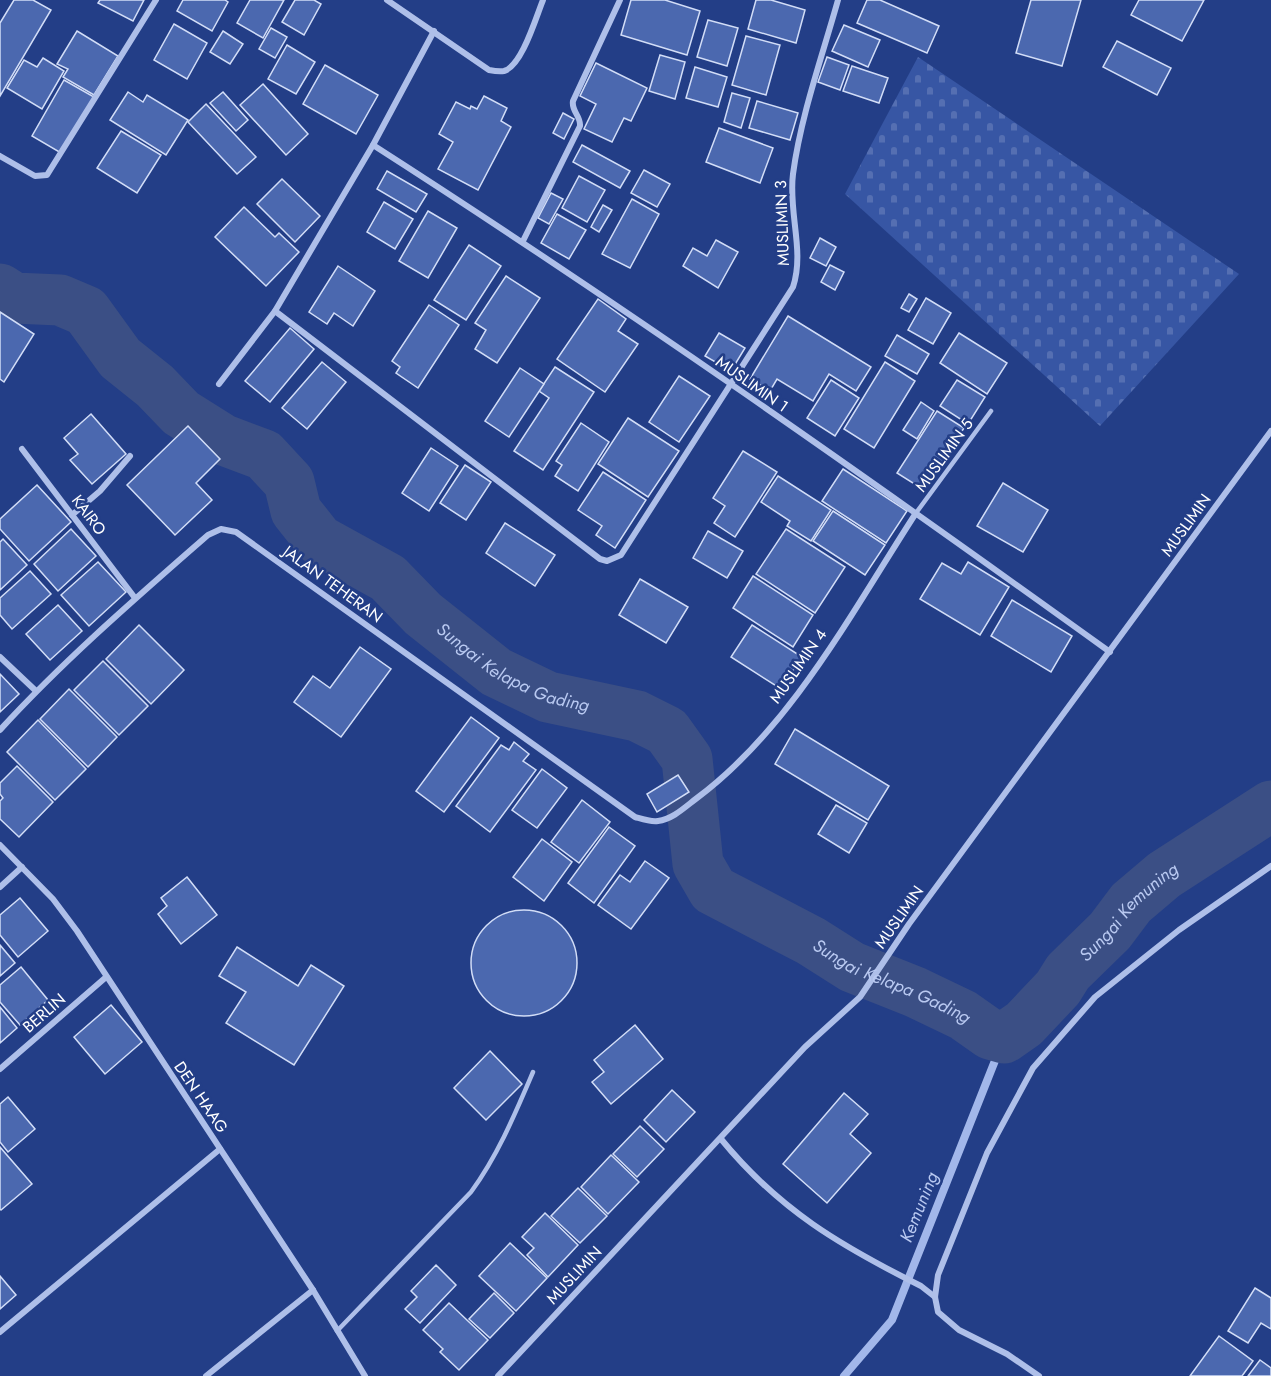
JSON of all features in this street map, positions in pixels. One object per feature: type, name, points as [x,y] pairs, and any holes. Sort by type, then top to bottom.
[{"type":"street","points":[[0,156],[35,176],[47,175],[156,0]]},
{"type":"street","points":[[387,0],[489,70],[502,72],[512,68],[519,58],[543,0]]},
{"type":"street","points":[[523,241],[580,126],[579,118],[573,108],[573,101],[620,0]]},
{"type":"street","name":"MUSLIMIN 3","points":[[275,311],[600,559],[607,561],[621,555],[788,296],[797,274],[793,177],[797,148],[838,0]]},
{"type":"street","points":[[219,384],[275,311],[374,145],[434,32]]},
{"type":"street","name":"MUSLIMIN 1","points":[[374,145],[523,241],[916,513],[1110,652]]},
{"type":"street","name":"MUSLIMIN","points":[[498,1376],[805,1047],[860,997],[909,924],[1271,431]]},
{"type":"street","name":"KAIRO","points":[[22,449],[135,598]]},
{"type":"street","points":[[72,515],[100,491],[130,456]]},
{"type":"street","name":"MUSLIMIN 4","points":[[677,813],[711,788],[762,737],[804,685],[916,513]]},
{"type":"street","name":"JALAN TEHERAN","points":[[0,730],[36,691],[135,598],[208,535],[221,529],[236,532],[635,817],[658,821],[677,813]]},
{"type":"street","points":[[0,657],[36,691]]},
{"type":"street","name":"DEN HAAG","points":[[0,845],[52,899],[77,931],[105,978],[313,1290],[364,1376]]},
{"type":"street","points":[[1039,1376],[1007,1354],[958,1330],[938,1312],[935,1297],[938,1275],[987,1154],[1032,1068],[1095,997],[1179,930],[1271,866]]},
{"type":"street","points":[[0,886],[22,867]]},
{"type":"street","name":"BERLIN","points":[[0,1069],[105,978]]},
{"type":"street","points":[[721,1139],[742,1165],[773,1195],[827,1236],[921,1286],[935,1297]]},
{"type":"street","points":[[0,1332],[220,1149]]},
{"type":"street","points":[[206,1376],[313,1290]]},
{"type":"lane","name":"MUSLIMIN 5","points":[[916,513],[991,411]]},
{"type":"lane","points":[[337,1331],[471,1192],[500,1145],[533,1072]]},
{"type":"green space","points":[[918,57],[1239,274],[1100,426],[845,194]]},
{"type":"building","points":[[14,0],[33,0],[51,10],[0,96],[0,23]]},
{"type":"building","points":[[100,0],[144,0],[133,21],[98,3]]},
{"type":"building","points":[[183,0],[225,0],[228,2],[212,31],[177,11]]},
{"type":"building","points":[[250,0],[284,0],[263,38],[237,23]]},
{"type":"building","points":[[295,0],[314,0],[321,4],[304,35],[282,22]]},
{"type":"building","points":[[631,0],[665,0],[700,11],[687,55],[621,35]]},
{"type":"building","points":[[756,0],[771,0],[805,10],[796,43],[748,29]]},
{"type":"building","points":[[867,0],[880,0],[939,26],[927,53],[857,23]]},
{"type":"building","points":[[1031,0],[1081,0],[1062,66],[1016,53]]},
{"type":"building","points":[[1139,0],[1204,0],[1182,41],[1131,15]]},
{"type":"building","points":[[708,20],[738,28],[727,66],[697,57]]},
{"type":"building","points":[[174,24],[207,43],[187,79],[154,60]]},
{"type":"building","points":[[844,25],[880,40],[868,67],[832,51]]},
{"type":"building","points":[[271,28],[287,37],[275,58],[259,49]]},
{"type":"building","points":[[77,31],[118,56],[94,95],[63,77],[68,69],[57,64]]},
{"type":"building","points":[[223,31],[243,44],[230,64],[210,52]]},
{"type":"building","points":[[746,36],[780,45],[766,95],[732,85]]},
{"type":"building","points":[[1117,41],[1171,68],[1157,95],[1103,67]]},
{"type":"building","points":[[287,45],[315,62],[296,94],[268,79]]},
{"type":"building","points":[[660,55],[685,62],[675,99],[649,91]]},
{"type":"building","points":[[827,57],[849,65],[840,90],[818,82]]},
{"type":"building","points":[[43,58],[64,71],[42,109],[7,88],[24,60],[37,67]]},
{"type":"building","points":[[596,63],[647,88],[631,121],[624,118],[612,142],[584,129],[596,104],[580,96]]},
{"type":"building","points":[[325,65],[378,95],[356,134],[303,104]]},
{"type":"building","points":[[852,66],[888,78],[879,103],[843,91]]},
{"type":"building","points":[[695,67],[727,77],[718,107],[686,98]]},
{"type":"building","points":[[64,80],[94,97],[61,153],[32,136]]},
{"type":"building","points":[[263,84],[308,134],[286,155],[240,105]]},
{"type":"building","points":[[128,92],[143,102],[147,95],[188,120],[166,155],[110,120]]},
{"type":"building","points":[[223,92],[248,120],[236,131],[210,103]]},
{"type":"building","points":[[732,93],[750,98],[741,128],[724,122]]},
{"type":"building","points":[[484,96],[507,108],[501,121],[511,127],[478,190],[438,169],[453,142],[439,134],[456,102],[470,109],[471,106],[477,109]]},
{"type":"building","points":[[757,101],[798,113],[790,140],[749,128]]},
{"type":"building","points":[[206,104],[256,157],[237,174],[188,122]]},
{"type":"building","points":[[563,113],[574,119],[564,139],[553,133]]},
{"type":"building","points":[[719,128],[773,148],[760,183],[706,162]]},
{"type":"building","points":[[121,131],[161,155],[137,193],[97,168]]},
{"type":"building","points":[[582,145],[630,171],[620,188],[573,162]]},
{"type":"building","points":[[644,170],[670,184],[657,207],[631,193]]},
{"type":"building","points":[[387,171],[427,194],[416,212],[377,189]]},
{"type":"building","points":[[579,176],[605,190],[587,222],[562,208]]},
{"type":"building","points":[[282,179],[320,216],[295,242],[257,204]]},
{"type":"building","points":[[551,193],[563,199],[549,224],[538,218]]},
{"type":"building","points":[[632,199],[659,214],[630,268],[602,254]]},
{"type":"building","points":[[384,202],[413,219],[395,249],[367,232]]},
{"type":"building","points":[[603,205],[612,210],[599,232],[591,227]]},
{"type":"building","points":[[244,207],[275,237],[279,233],[299,252],[266,286],[215,237]]},
{"type":"building","points":[[428,211],[457,228],[428,278],[399,261]]},
{"type":"building","points":[[557,214],[586,230],[569,259],[541,243]]},
{"type":"building","points":[[820,238],[836,247],[826,266],[810,258]]},
{"type":"building","points":[[716,240],[738,252],[718,288],[683,266],[693,248],[707,256]]},
{"type":"building","points":[[469,245],[501,266],[466,320],[434,300]]},
{"type":"building","points":[[830,265],[844,272],[835,290],[821,282]]},
{"type":"building","points":[[338,266],[375,291],[353,326],[334,313],[327,324],[309,312]]},
{"type":"building","points":[[506,276],[540,298],[497,363],[475,349],[486,330],[475,323]]},
{"type":"building","points":[[909,294],[917,299],[909,312],[901,308]]},
{"type":"building","points":[[926,298],[951,313],[933,344],[908,330]]},
{"type":"building","points":[[598,299],[626,319],[618,331],[638,344],[605,392],[557,359]]},
{"type":"building","points":[[429,305],[459,325],[418,388],[396,373],[400,367],[392,361]]},
{"type":"building","points":[[0,312],[34,334],[4,382],[0,379]]},
{"type":"building","points":[[788,316],[871,367],[856,391],[829,374],[813,401],[777,379],[770,391],[750,379]]},
{"type":"building","points":[[290,328],[314,349],[270,402],[245,381]]},
{"type":"building","points":[[719,333],[745,348],[731,371],[705,356]]},
{"type":"building","points":[[959,333],[1007,363],[987,394],[940,363]]},
{"type":"building","points":[[897,335],[929,354],[917,374],[885,356]]},
{"type":"building","points":[[322,362],[346,382],[307,429],[282,408]]},
{"type":"building","points":[[885,362],[915,381],[874,448],[844,429]]},
{"type":"building","points":[[555,367],[594,392],[543,470],[514,451],[549,398],[539,391]]},
{"type":"building","points":[[520,368],[544,384],[509,437],[485,421]]},
{"type":"building","points":[[679,376],[710,396],[679,442],[649,422]]},
{"type":"building","points":[[831,380],[859,398],[835,436],[807,418]]},
{"type":"building","points":[[957,380],[985,397],[968,424],[940,406]]},
{"type":"building","points":[[921,402],[934,411],[917,439],[903,430]]},
{"type":"building","points":[[937,411],[964,428],[924,490],[897,473]]},
{"type":"building","points":[[91,414],[126,454],[92,484],[70,460],[78,454],[64,438]]},
{"type":"building","points":[[628,418],[679,451],[648,497],[598,464]]},
{"type":"building","points":[[581,423],[609,442],[578,491],[555,476],[562,465],[556,461]]},
{"type":"building","points":[[188,426],[220,459],[196,483],[212,500],[175,535],[127,485]]},
{"type":"building","points":[[431,448],[458,466],[429,511],[402,493]]},
{"type":"building","points":[[743,451],[777,472],[735,537],[714,523],[725,506],[713,498]]},
{"type":"building","points":[[465,465],[491,482],[466,520],[440,503]]},
{"type":"building","points":[[843,469],[907,511],[886,543],[822,501]]},
{"type":"building","points":[[603,472],[646,500],[615,548],[596,535],[602,526],[578,510]]},
{"type":"building","points":[[778,476],[831,510],[811,541],[787,526],[790,521],[761,502]]},
{"type":"building","points":[[1003,483],[1048,510],[1023,552],[977,526]]},
{"type":"building","points":[[37,485],[71,522],[29,561],[0,529],[0,519]]},
{"type":"building","points":[[833,511],[885,545],[865,575],[813,541]]},
{"type":"building","points":[[505,523],[555,555],[535,586],[486,553]]},
{"type":"building","points":[[71,529],[96,556],[58,591],[34,564]]},
{"type":"building","points":[[786,529],[845,567],[815,613],[756,574]]},
{"type":"building","points":[[708,531],[743,551],[727,578],[693,558]]},
{"type":"building","points":[[3,539],[27,565],[0,590],[0,542]]},
{"type":"building","points":[[98,562],[126,592],[89,626],[61,595]]},
{"type":"building","points":[[968,562],[1009,587],[980,635],[920,599],[942,563],[961,574]]},
{"type":"building","points":[[30,571],[51,594],[12,629],[0,615],[0,598]]},
{"type":"building","points":[[753,576],[813,615],[793,647],[733,608]]},
{"type":"building","points":[[640,579],[688,607],[666,643],[619,615]]},
{"type":"building","points":[[1012,600],[1072,636],[1051,672],[991,636]]},
{"type":"building","points":[[58,605],[82,631],[50,660],[26,634]]},
{"type":"building","points":[[139,625],[184,670],[151,704],[106,659]]},
{"type":"building","points":[[752,625],[802,657],[781,689],[731,657]]},
{"type":"building","points":[[360,647],[391,669],[341,737],[294,702],[313,676],[330,688]]},
{"type":"building","points":[[103,661],[148,706],[119,735],[74,690]]},
{"type":"building","points":[[0,674],[19,694],[0,712]]},
{"type":"building","points":[[69,689],[117,737],[88,767],[40,719]]},
{"type":"building","points":[[471,717],[499,738],[444,812],[416,791]]},
{"type":"building","points":[[38,720],[86,769],[55,800],[7,752]]},
{"type":"building","points":[[795,729],[889,786],[868,820],[775,764]]},
{"type":"building","points":[[514,742],[529,754],[523,761],[536,770],[490,832],[456,806],[501,745],[509,750]]},
{"type":"building","points":[[17,766],[53,802],[19,837],[0,819],[0,801],[3,798],[0,794],[0,783]]},
{"type":"building","points":[[542,769],[567,788],[537,828],[512,810]]},
{"type":"building","points":[[678,775],[689,792],[657,812],[647,794]]},
{"type":"building","points":[[582,800],[610,822],[579,863],[551,842]]},
{"type":"building","points":[[836,805],[867,823],[849,853],[818,834]]},
{"type":"building","points":[[609,827],[635,846],[594,903],[568,883]]},
{"type":"building","points":[[542,839],[572,862],[544,901],[513,877]]},
{"type":"building","points":[[645,861],[669,878],[631,929],[598,905],[620,875],[630,882]]},
{"type":"building","points":[[187,877],[217,915],[181,944],[158,914],[167,906],[161,898]]},
{"type":"building","points":[[20,898],[48,931],[18,957],[0,935],[0,915]]},
{"type":"building","points":[[524,910],[544,914],[562,925],[573,943],[577,963],[573,983],[562,1001],[544,1012],[524,1016],[504,1012],[486,1001],[475,983],[471,963],[475,943],[486,925],[504,914]]},
{"type":"building","points":[[0,945],[15,963],[0,976]]},
{"type":"building","points":[[237,947],[298,986],[311,965],[344,986],[294,1065],[226,1023],[246,992],[219,976]]},
{"type":"building","points":[[21,967],[48,1000],[20,1025],[0,1002],[0,985]]},
{"type":"building","points":[[111,1005],[142,1042],[105,1074],[74,1037]]},
{"type":"building","points":[[0,1007],[17,1028],[0,1043]]},
{"type":"building","points":[[635,1025],[663,1059],[611,1104],[592,1082],[604,1072],[594,1060]]},
{"type":"building","points":[[490,1051],[522,1084],[486,1120],[454,1088]]},
{"type":"building","points":[[672,1090],[695,1112],[666,1142],[644,1120]]},
{"type":"building","points":[[844,1093],[868,1114],[850,1134],[871,1153],[827,1203],[783,1164]]},
{"type":"building","points":[[8,1097],[35,1129],[8,1152],[0,1142],[0,1104]]},
{"type":"building","points":[[640,1126],[664,1149],[637,1177],[613,1154]]},
{"type":"building","points":[[0,1147],[32,1184],[1,1210],[0,1209]]},
{"type":"building","points":[[611,1155],[639,1182],[608,1214],[581,1187]]},
{"type":"building","points":[[578,1188],[607,1216],[580,1243],[551,1216]]},
{"type":"building","points":[[545,1213],[578,1245],[548,1277],[527,1255],[534,1248],[522,1237]]},
{"type":"building","points":[[510,1243],[547,1278],[516,1311],[479,1276]]},
{"type":"building","points":[[436,1265],[456,1285],[420,1323],[405,1309],[417,1297],[411,1291]]},
{"type":"building","points":[[0,1276],[16,1295],[0,1309]]},
{"type":"building","points":[[1255,1288],[1271,1298],[1271,1329],[1261,1323],[1248,1343],[1228,1331]]},
{"type":"building","points":[[494,1293],[514,1313],[490,1338],[469,1319]]},
{"type":"building","points":[[449,1303],[488,1340],[459,1370],[440,1352],[443,1349],[423,1330]]},
{"type":"building","points":[[1219,1336],[1253,1361],[1242,1376],[1190,1376]]},
{"type":"building","points":[[1260,1360],[1271,1368],[1271,1376],[1248,1376]]},
{"type":"waterway","name":"Sungai Kelapa Gading","points":[[0,289],[14,298],[60,300],[86,311],[120,358],[155,386],[181,413],[224,440],[264,455],[289,482],[296,511],[319,540],[388,578],[423,614],[496,672],[548,697],[637,716],[667,731],[687,759],[698,864],[713,890],[811,941],[852,967],[915,992],[963,1015],[990,1034],[1004,1038],[1024,1024],[1058,988],[1068,972],[1110,931],[1131,903],[1164,875],[1271,806]]},
{"type":"waterway","name":"Kemuning","points":[[844,1376],[892,1320],[1004,1038]]},
{"type":"water label","name":"Sungai Kemuning","points":[[1130,913]]}]
